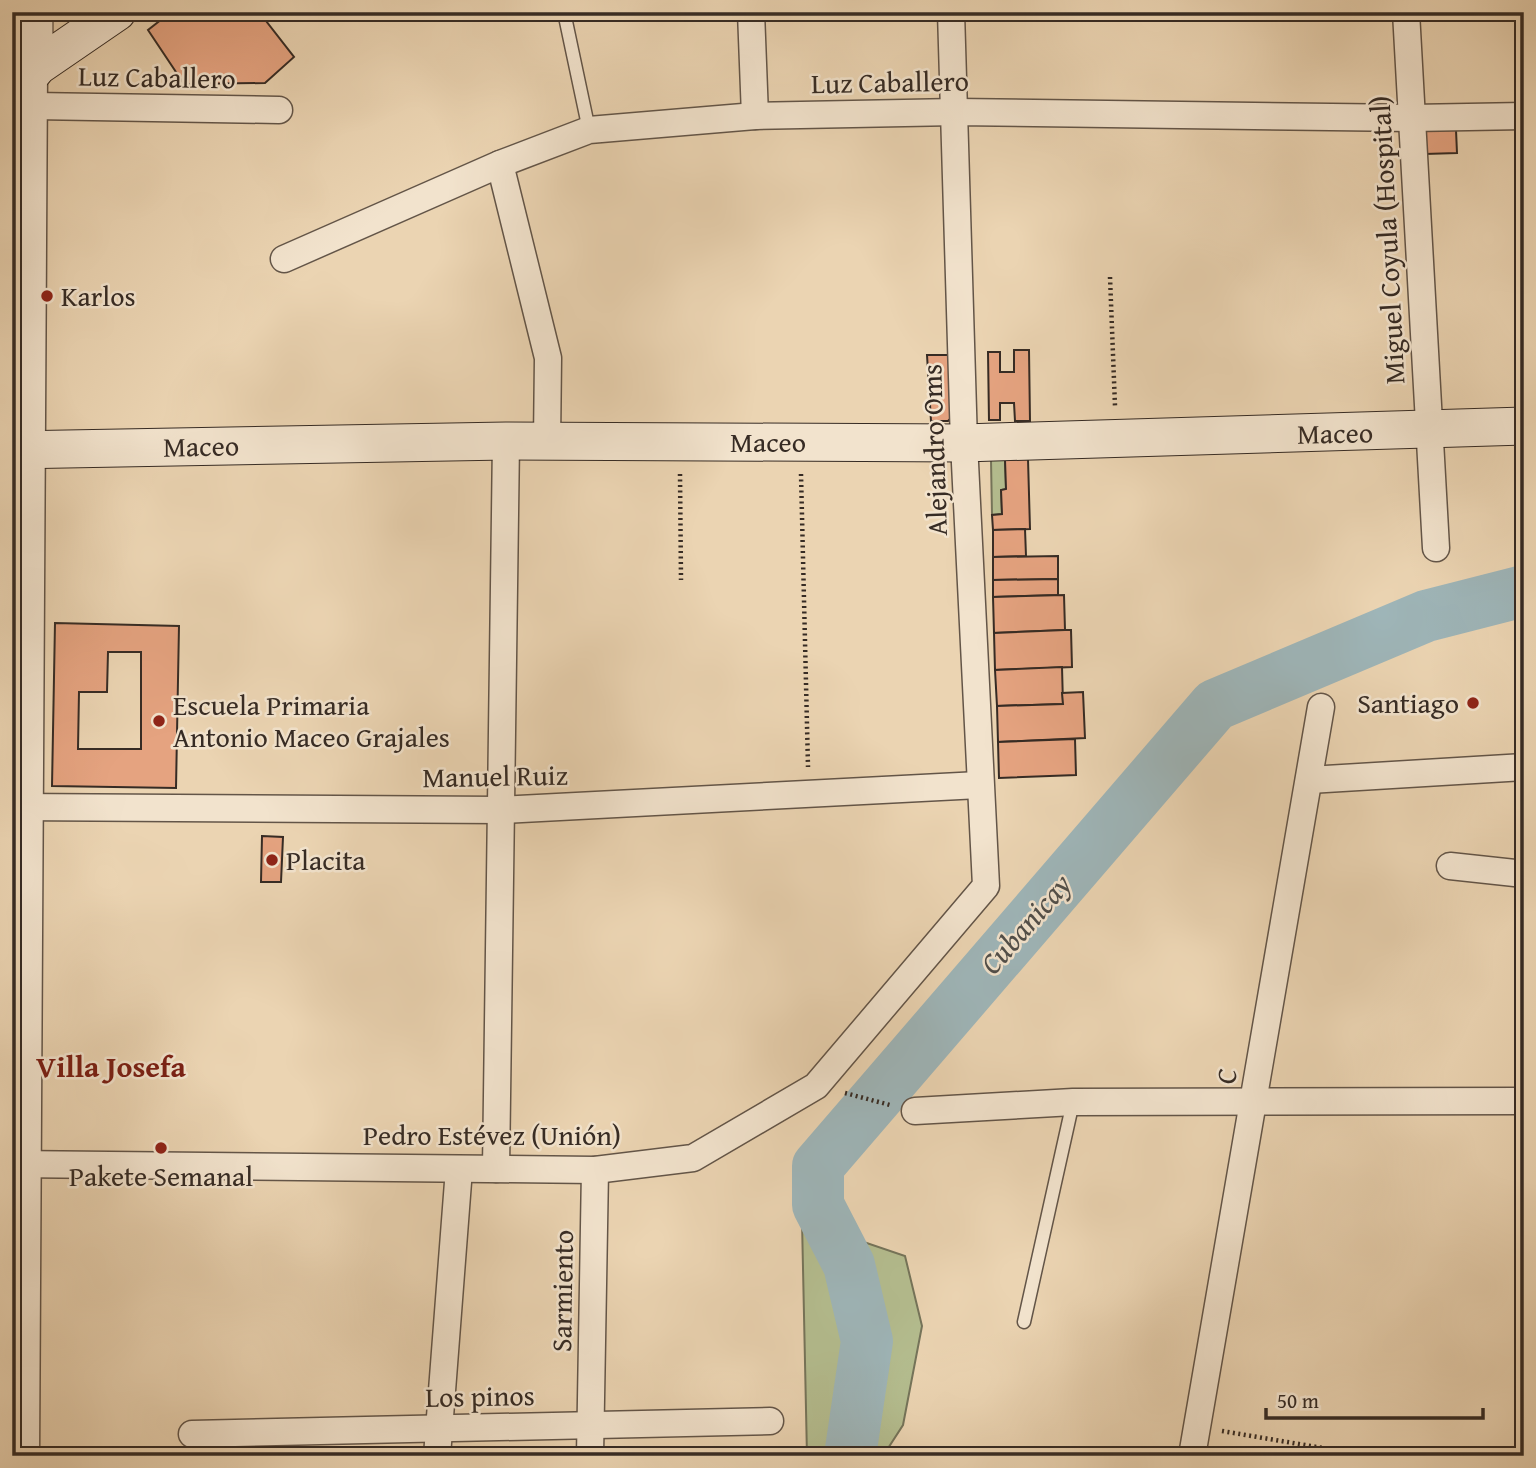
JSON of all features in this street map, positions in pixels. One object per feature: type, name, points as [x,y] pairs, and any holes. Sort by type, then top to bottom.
[{"type":"main road","points":[[27,87],[117,12]]},
{"type":"main road","points":[[27,27],[27,87]]},
{"type":"main road","name":"Maceo","points":[[22,449],[506,441],[964,443],[1524,426]]},
{"type":"street","points":[[751,12],[755,116]]},
{"type":"street","name":"Alejandro Oms","points":[[950,12],[956,112],[964,443],[986,886]]},
{"type":"street","name":"Miguel Coyula (Hospital)","points":[[1406,12],[1436,548]]},
{"type":"street","name":"Luz Caballero","points":[[27,87],[279,110]]},
{"type":"street","points":[[26,1456],[20,1164],[22,449],[27,87]]},
{"type":"street","name":"Luz Caballero","points":[[284,259],[500,164],[589,130],[755,116],[956,112],[1412,118],[1524,116]]},
{"type":"street","points":[[500,164],[548,358],[547,441]]},
{"type":"street","points":[[496,1169],[506,441]]},
{"type":"street","name":"C","points":[[1192,1456],[1321,707]]},
{"type":"street","points":[[1309,780],[1524,767]]},
{"type":"street","name":"Manuel Ruiz","points":[[21,807],[501,810],[979,785]]},
{"type":"street","points":[[1450,866],[1524,874]]},
{"type":"street","name":"Pedro Estévez (Unión)","points":[[20,1164],[595,1170],[692,1158],[816,1086],[986,886]]},
{"type":"street","points":[[915,1111],[1073,1102],[1524,1101]]},
{"type":"street","points":[[437,1456],[459,1169]]},
{"type":"street","name":"Sarmiento","points":[[590,1456],[595,1170]]},
{"type":"street","name":"Los pinos","points":[[192,1434],[770,1421]]},
{"type":"lane","points":[[564,12],[589,130]]},
{"type":"lane","points":[[1024,1322],[1073,1102]]},
{"type":"path","points":[[1110,277],[1117,438]]},
{"type":"path","points":[[680,442],[681,580]]},
{"type":"path","points":[[800,442],[809,794]]},
{"type":"path","points":[[816,1086],[915,1111]]},
{"type":"path","points":[[1197,1427],[1370,1456]]},
{"type":"green space","points":[[991,460],[1005,460],[1006,489],[1001,490],[1002,514],[992,515]]},
{"type":"green space","points":[[802,1221],[905,1256],[922,1326],[903,1425],[883,1456],[807,1456]]},
{"type":"building","points":[[171,12],[259,12],[294,57],[265,83],[184,84],[148,30]]},
{"type":"building","points":[[1424,130],[1456,130],[1457,153],[1425,154]]},
{"type":"building","points":[[1014,350],[1029,350],[1030,421],[1015,421],[1014,403],[1000,403],[1000,420],[989,420],[988,352],[1000,352],[1000,372],[1014,372]]},
{"type":"building","points":[[927,355],[951,355],[954,415],[948,421],[931,421]]},
{"type":"building","points":[[1028,459],[1030,529],[993,530],[992,515],[1002,514],[1001,490],[1006,489],[1005,460]]},
{"type":"building","points":[[1025,529],[1026,556],[993,557],[993,530]]},
{"type":"building","points":[[1058,556],[1058,579],[993,580],[993,557]]},
{"type":"building","points":[[1058,579],[1058,595],[993,597],[993,580]]},
{"type":"building","points":[[1064,595],[1065,630],[994,633],[993,597]]},
{"type":"building","name":"Escuela Primaria Antonio Maceo Grajales","points":[[55,623],[179,626],[176,788],[52,786]],"holes":[[[108,652],[141,652],[141,749],[78,749],[79,692],[107,692]]]},
{"type":"building","points":[[1071,630],[1072,667],[995,670],[994,633]]},
{"type":"building","points":[[1062,667],[1063,704],[997,706],[995,670]]},
{"type":"building","points":[[1083,692],[1085,738],[998,742],[997,706],[1063,704],[1062,693]]},
{"type":"building","points":[[1075,739],[1076,775],[999,778],[998,742]]},
{"type":"building","name":"Placita","points":[[262,836],[283,837],[281,882],[261,882]]},
{"type":"waterway","name":"Cubanicay","points":[[850,1456],[867,1341],[849,1265],[818,1205],[818,1166],[1215,705],[1426,616],[1524,591]]},
{"type":"place","name":"Karlos","points":[[47,296]]},
{"type":"place","name":"Santiago","points":[[1473,703]]},
{"type":"place","name":"Escuela Primaria Antonio Maceo Grajales","points":[[159,721]]},
{"type":"place","name":"Placita","points":[[272,860]]},
{"type":"place","name":"Pakete Semanal","points":[[161,1148]]},
{"type":"district","name":"Villa Josefa","points":[[111,1067]]}]
